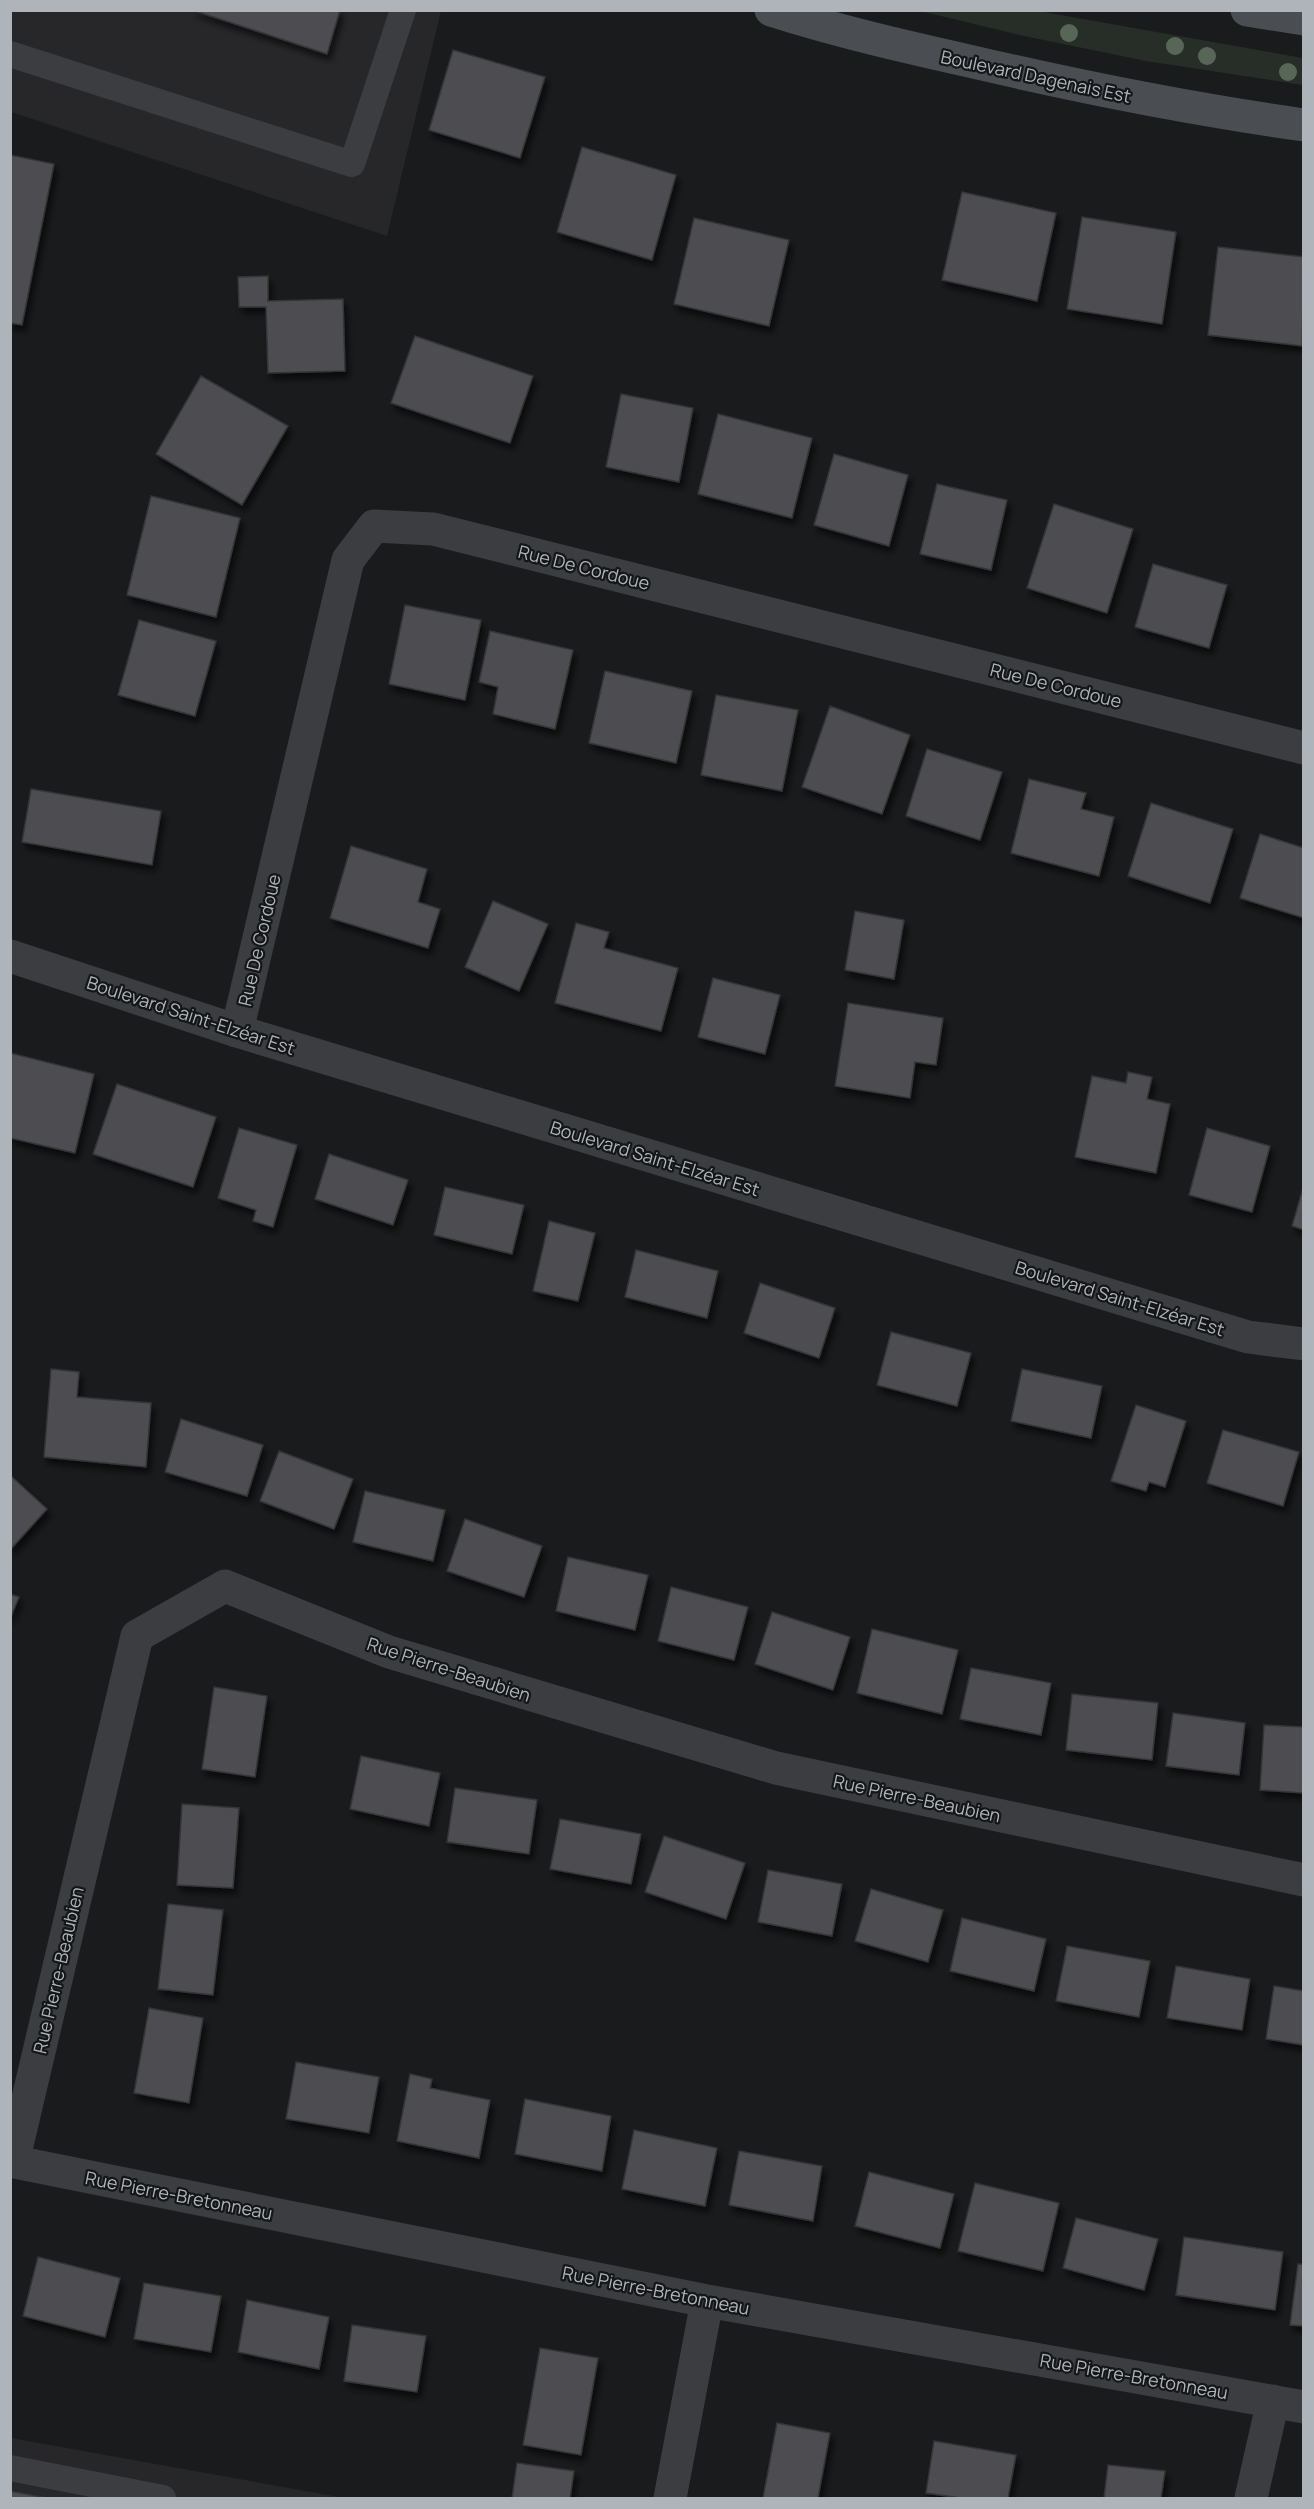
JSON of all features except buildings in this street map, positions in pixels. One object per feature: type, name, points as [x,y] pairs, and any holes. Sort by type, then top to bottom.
[{"type":"main road","name":"Boulevard Dagenais Est","points":[[771,10],[910,49],[1097,90],[1304,125]]},
{"type":"main road","points":[[1247,10],[1304,19]]},
{"type":"street","name":"Rue De Cordoue","points":[[237,1031],[348,560],[374,526],[434,529],[1304,748]]},
{"type":"street","name":"Boulevard Saint-Elzéar Est","points":[[10,956],[237,1031],[1248,1337],[1304,1344]]},
{"type":"street","name":"Rue Pierre-Beaubien","points":[[12,2162],[137,1636],[225,1586],[389,1652],[776,1767],[1304,1880]]},
{"type":"street","name":"Rue Pierre-Bretonneau","points":[[12,2162],[707,2301],[1288,2404]]},
{"type":"street","points":[[670,2499],[707,2301]]},
{"type":"street","points":[[1251,2499],[1288,2404]]},
{"type":"lane","points":[[10,54],[352,164],[403,10]]},
{"type":"lane","points":[[10,2468],[163,2499]]},
{"type":"shaded area","points":[[11,11],[441,11],[387,236],[11,112]]},
{"type":"shaded area","points":[[920,11],[1038,11],[1303,58],[1303,85],[1146,61],[1024,36]]},
{"type":"shaded area","points":[[11,2438],[345,2498],[11,2498]]}]
